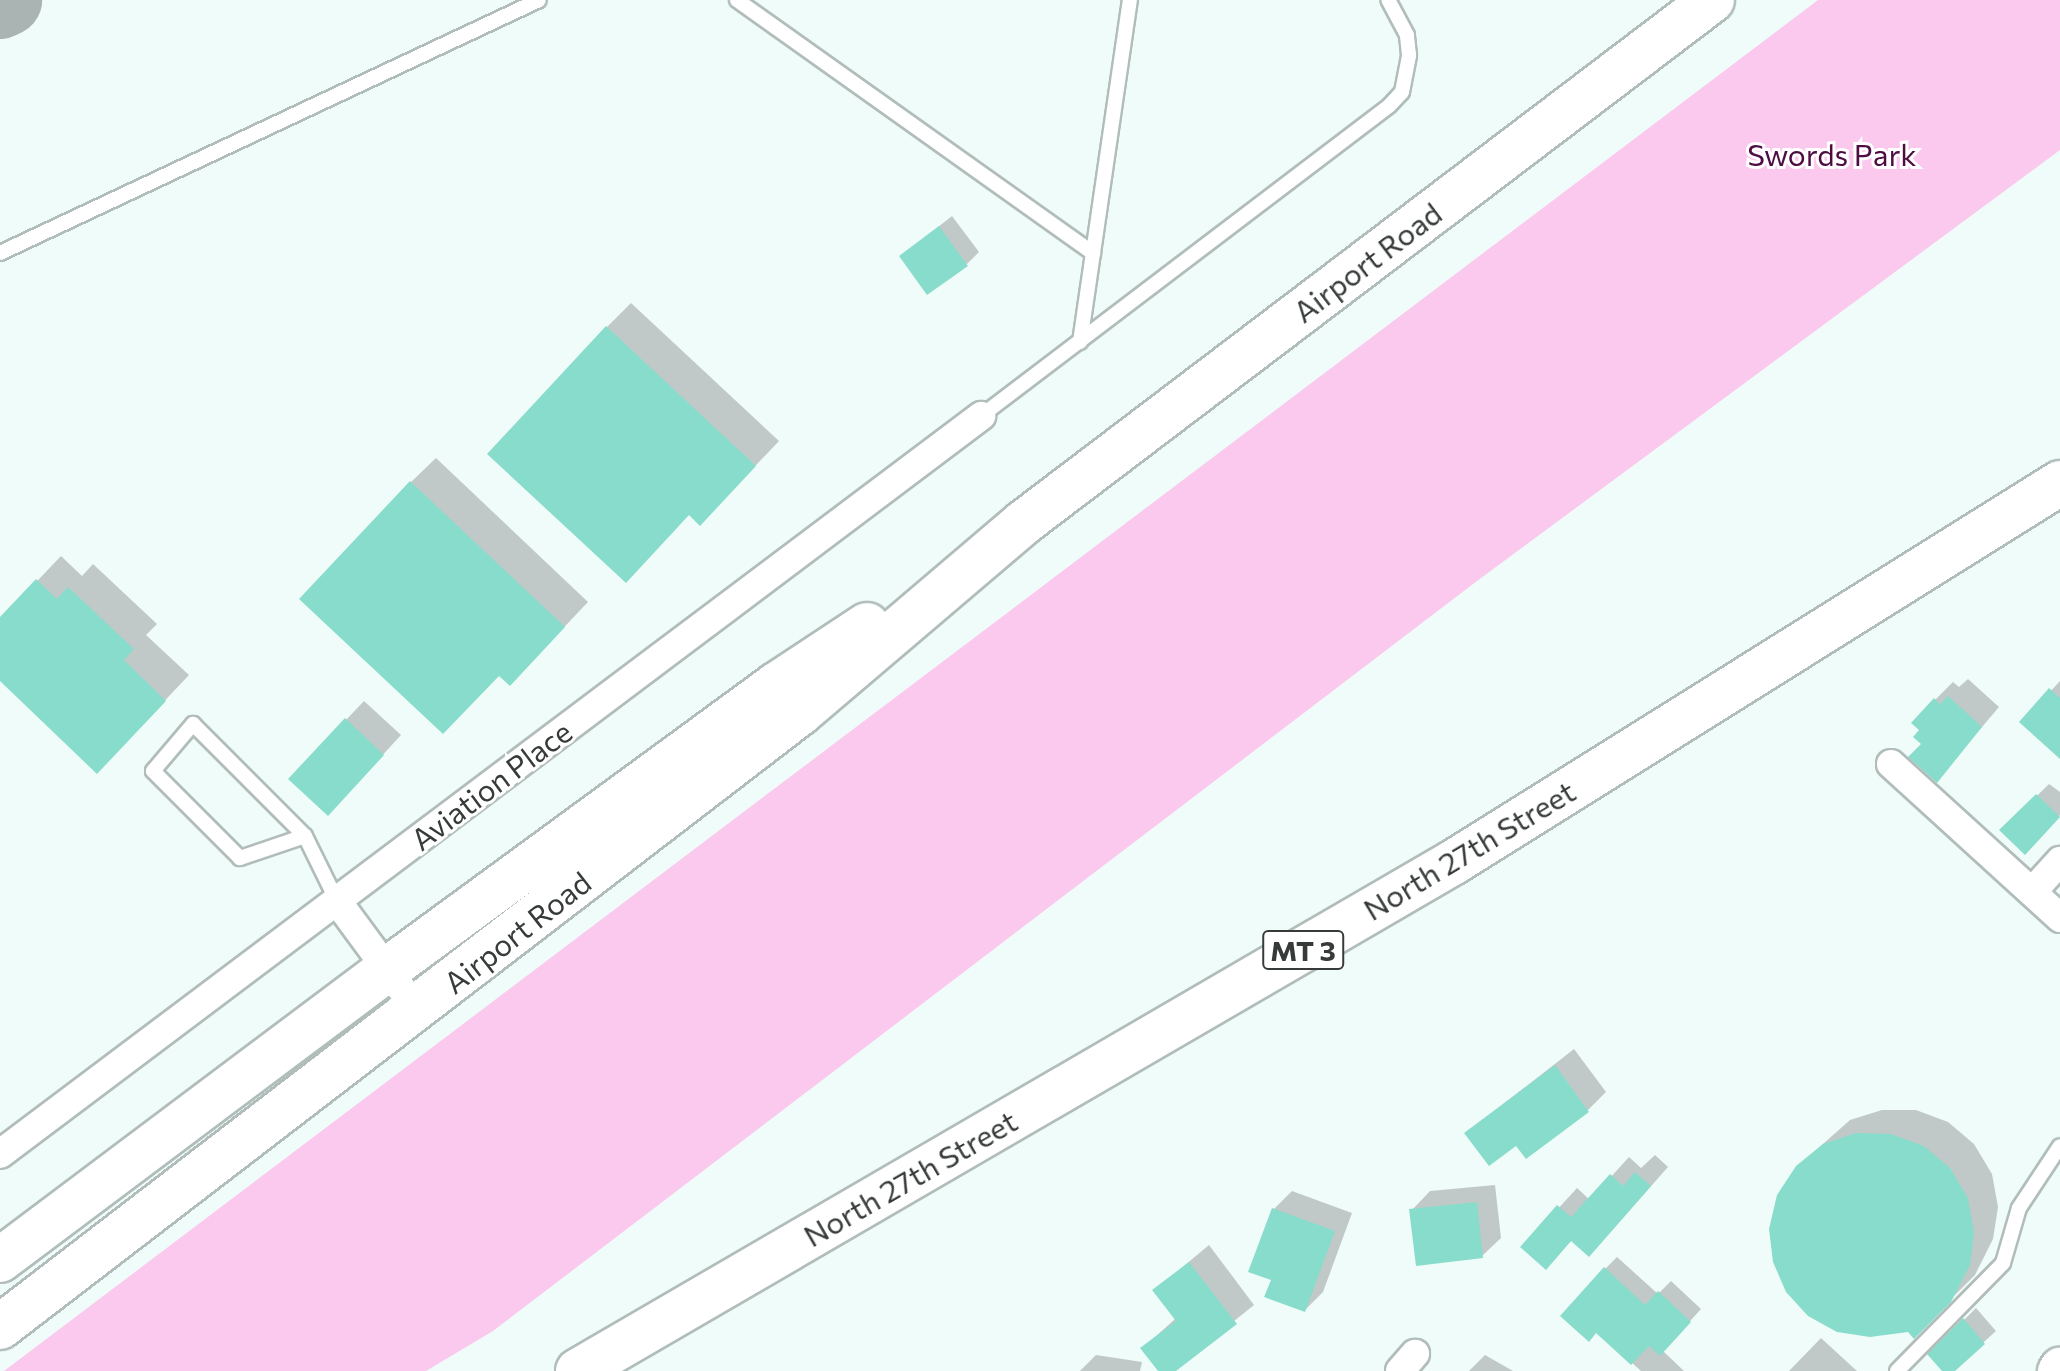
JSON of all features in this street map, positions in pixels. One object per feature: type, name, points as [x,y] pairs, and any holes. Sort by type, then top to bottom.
[{"type":"main road","name":"Airport Road","points":[[0,1327],[417,1010],[800,713],[1023,523],[1712,0]]},
{"type":"main road","name":"North 27th Street","points":[[578,1371],[1454,862],[2015,508],[2060,483]]},
{"type":"main road","points":[[2015,508],[2060,490]]},
{"type":"main road","name":"Airport Road","points":[[0,1260],[388,969],[776,685],[1023,523]]},
{"type":"street","name":"Aviation Place","points":[[0,1154],[981,416]]},
{"type":"street","points":[[1891,764],[2060,918]]},
{"type":"street","points":[[2032,892],[2060,861]]},
{"type":"street","points":[[337,901],[417,1010]]},
{"type":"lane","points":[[0,253],[539,0]]},
{"type":"lane","points":[[737,0],[1093,253]]},
{"type":"lane","points":[[1080,342],[1130,0]]},
{"type":"lane","points":[[981,416],[1389,106],[1402,92],[1409,55],[1407,35],[1388,0]]},
{"type":"lane","points":[[305,836],[240,858],[153,771],[193,724],[305,836],[337,901]]},
{"type":"lane","points":[[1897,1371],[2003,1263],[2019,1208],[2060,1146]]},
{"type":"green space","name":"Swords Park","points":[[1818,0],[2060,0],[2060,150],[1477,581],[493,1331],[426,1371],[4,1371]]},
{"type":"building","points":[[939,226],[968,266],[927,295],[899,256]]},
{"type":"building","points":[[606,326],[756,466],[700,526],[689,515],[626,583],[487,454]]},
{"type":"building","points":[[410,481],[565,627],[510,686],[499,676],[443,734],[299,599]]},
{"type":"building","points":[[36,579],[57,599],[68,587],[134,649],[124,660],[166,701],[97,774],[0,681],[0,617]]},
{"type":"building","points":[[2049,688],[2060,698],[2060,759],[2019,722]]},
{"type":"building","points":[[1948,696],[1982,727],[1937,783],[1908,757],[1921,744],[1913,737],[1919,730],[1911,723],[1934,698],[1940,704]]},
{"type":"building","points":[[345,718],[384,755],[328,816],[288,779]]},
{"type":"building","points":[[2036,794],[2060,817],[2025,855],[1999,830]]},
{"type":"building","points":[[1555,1065],[1589,1112],[1526,1159],[1516,1146],[1489,1166],[1464,1133]]},
{"type":"building","points":[[1856,1133],[1891,1134],[1924,1146],[1950,1168],[1968,1198],[1974,1233],[1970,1265],[1951,1302],[1914,1339],[1908,1332],[1870,1337],[1837,1332],[1808,1316],[1786,1292],[1773,1262],[1769,1229],[1777,1195],[1796,1166],[1823,1144]]},
{"type":"building","points":[[1635,1172],[1651,1186],[1589,1257],[1571,1241],[1546,1270],[1520,1247],[1557,1205],[1571,1217],[1610,1174],[1623,1186]]},
{"type":"building","points":[[1477,1202],[1483,1258],[1416,1266],[1409,1209]]},
{"type":"building","points":[[1272,1208],[1335,1231],[1305,1312],[1264,1297],[1271,1280],[1248,1272]]},
{"type":"building","points":[[1189,1262],[1237,1324],[1176,1371],[1158,1371],[1140,1348],[1176,1321],[1152,1290]]},
{"type":"building","points":[[1604,1267],[1645,1305],[1658,1291],[1691,1322],[1660,1356],[1649,1346],[1631,1365],[1596,1333],[1589,1342],[1560,1316]]},
{"type":"building","points":[[1963,1318],[1985,1344],[1955,1371],[1942,1371],[1927,1354]]},
{"type":"taxiway","points":[[0,3],[6,0]]}]
